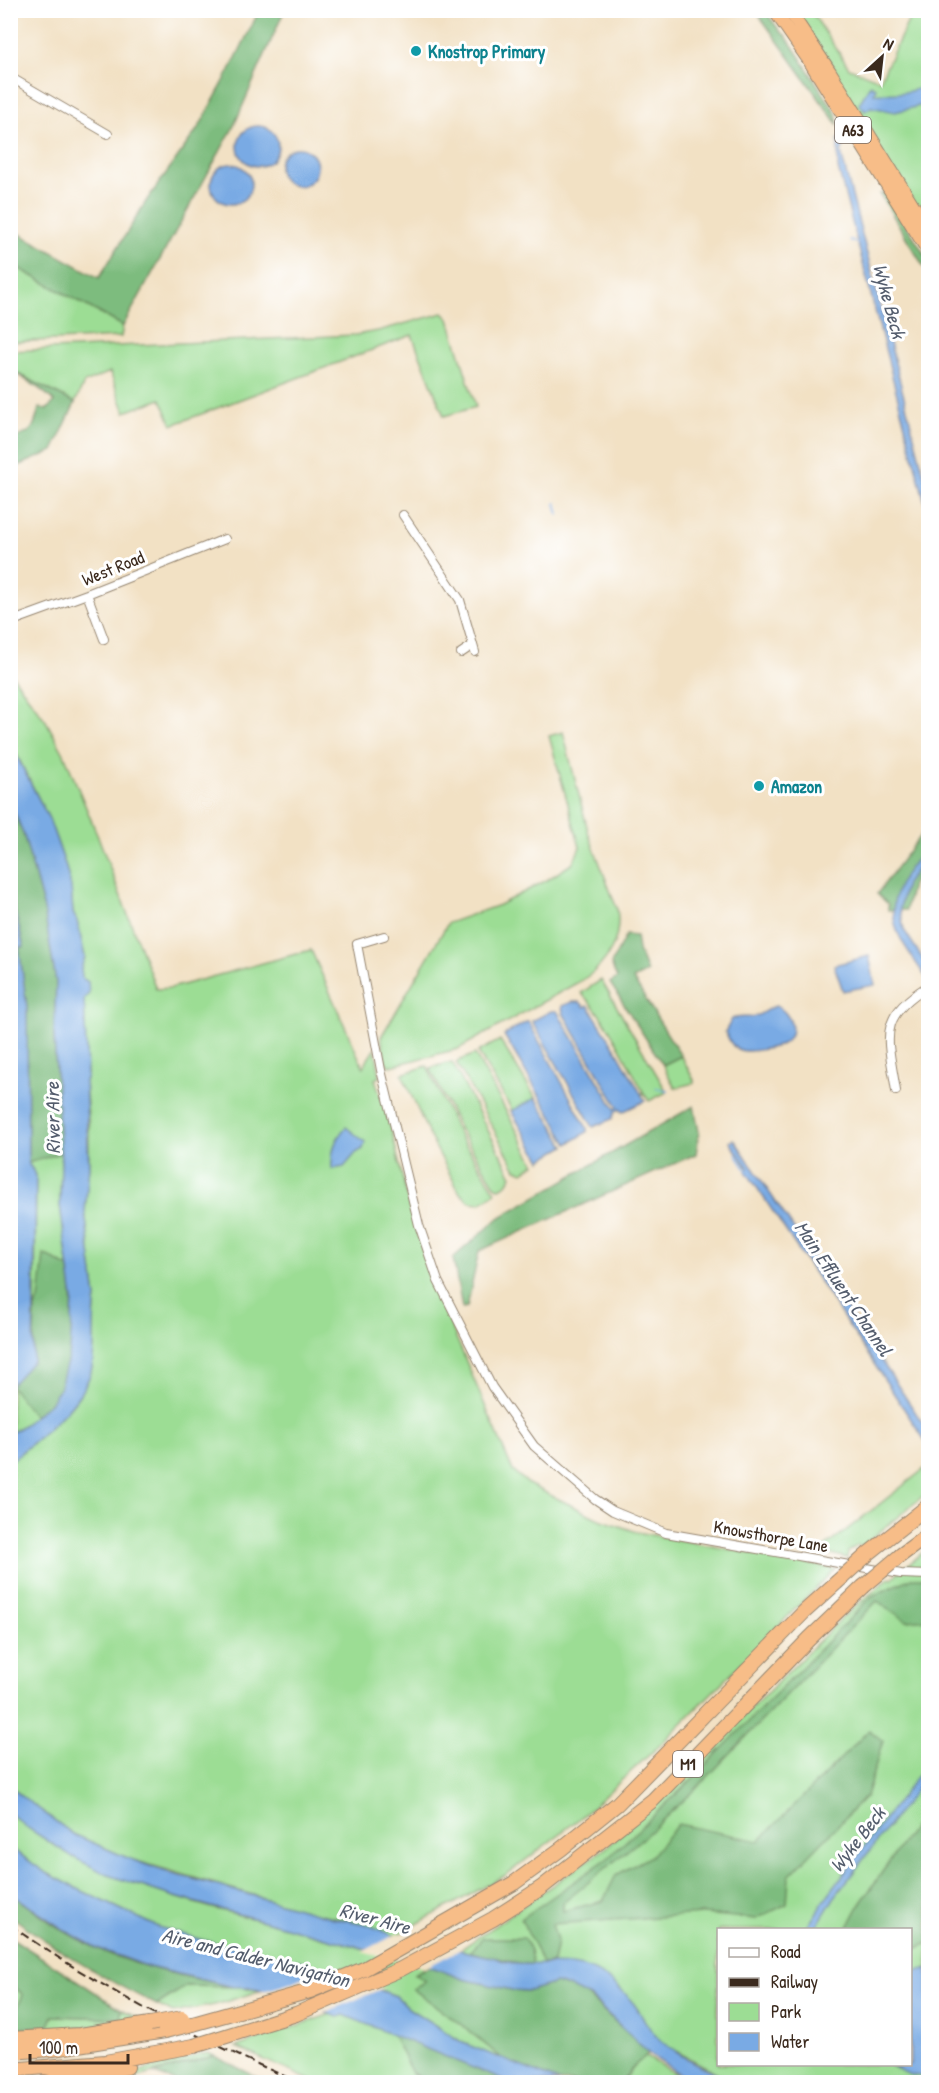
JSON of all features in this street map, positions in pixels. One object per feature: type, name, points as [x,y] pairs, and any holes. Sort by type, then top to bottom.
[{"type":"highway","name":"A63","points":[[774,10],[810,62],[928,251]]},
{"type":"highway","name":"A63","points":[[789,10],[928,229]]},
{"type":"highway","name":"M1","points":[[10,2052],[53,2049],[165,2031],[188,2021],[250,2009],[310,1991],[364,1969],[466,1912],[514,1883],[617,1804],[804,1612],[869,1553],[928,1506]]},
{"type":"highway","name":"M1","points":[[46,2082],[106,2072],[296,2014],[401,1969],[493,1919],[541,1888],[654,1800],[809,1639],[863,1587],[928,1535]]},
{"type":"highway","points":[[10,2039],[80,2035],[150,2024],[188,2021]]},
{"type":"highway","name":"M1","points":[[10,2070],[105,2062],[191,2046]]},
{"type":"street","points":[[10,77],[108,134]]},
{"type":"street","points":[[403,515],[460,600],[475,648],[461,653]]},
{"type":"street","name":"West Road","points":[[10,622],[225,539]]},
{"type":"street","points":[[87,594],[104,639]]},
{"type":"street","name":"Knowsthorpe Lane","points":[[384,936],[357,944],[381,1070],[419,1225],[438,1281],[492,1387],[534,1446],[595,1499],[613,1511],[666,1533],[901,1574],[928,1575]]},
{"type":"street","points":[[896,1091],[889,1029],[899,1008],[928,986]]},
{"type":"green space","points":[[259,11],[284,11],[233,128],[123,326],[11,264],[11,229],[99,278],[147,200],[199,127]]},
{"type":"green space","points":[[756,11],[765,11],[786,36],[836,113],[838,125]]},
{"type":"green space","points":[[789,11],[811,11],[849,68],[880,80],[913,11],[928,11],[928,229]]},
{"type":"green space","points":[[886,192],[928,260],[928,274],[880,194]]},
{"type":"green space","points":[[11,264],[123,326],[121,337],[11,342]]},
{"type":"green space","points":[[443,313],[449,319],[476,407],[444,416],[412,335],[172,425],[161,399],[125,412],[110,372],[84,383],[75,403],[15,372],[11,378],[11,351],[355,335]]},
{"type":"green space","points":[[14,372],[75,403],[53,451],[11,469],[11,439],[28,432],[36,421],[39,408],[48,409],[54,402]]},
{"type":"green space","points":[[10,672],[46,721],[64,754],[156,989],[171,988],[311,950],[363,1067],[375,1048],[380,1076],[375,1079],[392,1132],[409,1207],[431,1279],[513,1471],[530,1485],[597,1518],[637,1532],[835,1569],[660,1745],[579,1819],[506,1875],[395,1936],[366,1924],[311,1912],[130,1859],[73,1834],[19,1794],[11,1785],[11,1461],[59,1419],[88,1380],[93,1358],[96,1298],[85,1211],[89,1166],[89,1129],[85,1081],[87,1076],[84,998],[88,982],[82,978],[81,968],[85,957],[73,913],[71,887],[65,864],[49,819],[11,743]]},
{"type":"green space","points":[[563,732],[589,835],[617,909],[617,930],[611,949],[600,966],[584,979],[458,1049],[391,1066],[386,1063],[381,1037],[448,923],[499,905],[547,880],[573,863],[580,847],[549,736]]},
{"type":"green space","points":[[10,803],[24,836],[44,909],[61,1162],[60,1205],[73,1299],[70,1351],[43,1409],[11,1433],[11,1385],[20,1377],[35,1308],[36,1175],[28,1163],[27,1007],[23,944],[11,893]]},
{"type":"green space","points":[[10,803],[24,836],[44,909],[56,982],[54,1035],[61,1153],[28,1163],[27,1007],[19,947],[23,947],[23,944],[11,893]]},
{"type":"green space","points":[[928,825],[928,865],[912,884],[906,910],[888,910],[888,904],[877,894]]},
{"type":"green space","points":[[626,935],[636,936],[638,950],[647,972],[633,979],[681,1056],[663,1065],[610,983],[617,978],[611,964]]},
{"type":"green space","points":[[601,980],[667,1092],[649,1101],[644,1093],[642,1094],[643,1091],[608,1027],[581,993]]},
{"type":"green space","points":[[500,1040],[565,1146],[541,1160],[478,1052]]},
{"type":"green space","points":[[475,1054],[535,1164],[523,1172],[516,1169],[456,1062]]},
{"type":"green space","points":[[681,1056],[694,1083],[675,1088],[663,1065]]},
{"type":"green space","points":[[452,1062],[512,1176],[507,1184],[500,1188],[496,1187],[460,1130],[430,1068]]},
{"type":"green space","points":[[427,1066],[458,1133],[496,1192],[481,1203],[470,1202],[460,1193],[429,1135],[402,1074]]},
{"type":"green space","points":[[694,1106],[699,1132],[696,1154],[479,1251],[467,1307],[462,1308],[453,1258],[500,1217]]},
{"type":"green space","points":[[44,1254],[69,1268],[72,1334],[62,1384],[53,1400],[34,1416],[10,1385],[33,1361],[35,1308],[39,1300]]},
{"type":"green space","points":[[928,1466],[928,1492],[861,1547],[858,1545],[848,1552],[847,1558],[820,1551]]},
{"type":"green space","points":[[928,1548],[928,2082],[734,2082],[655,2040],[615,1991],[460,1950],[607,1847],[840,1620],[890,1577],[891,1579]]},
{"type":"green space","points":[[912,1578],[928,1578],[928,1619],[907,1621],[877,1601],[694,1791],[644,1837],[563,1903],[563,1911],[603,1901],[616,1875],[651,1856],[678,1824],[759,1841],[869,1730],[883,1741],[866,1796],[789,1876],[787,1904],[756,1919],[703,1914],[552,1924],[557,1941],[553,1963],[542,1964],[521,1919],[608,1858],[685,1786],[872,1596]]},
{"type":"green space","points":[[928,1806],[928,1943],[912,1951],[912,1928],[848,1928],[860,1904]]},
{"type":"green space","points":[[10,1813],[39,1835],[70,1854],[135,1884],[204,1906],[429,1966],[415,1973],[425,1981],[413,1989],[504,2060],[463,2043],[408,2008],[396,1996],[301,1961],[202,1940],[158,1927],[76,1888],[45,1872],[11,1848]]},
{"type":"green space","points":[[11,1894],[63,1930],[112,1955],[163,1971],[233,1987],[186,1986],[157,2005],[82,1964],[11,1916]]},
{"type":"green space","points":[[10,1937],[121,2009],[121,2018],[53,2016],[49,2026],[19,2028],[18,2022],[11,2021],[11,2016],[17,2016],[16,2011],[23,1995],[11,1983]]},
{"type":"green space","points":[[483,1938],[524,1938],[530,1950],[533,1965],[470,1952]]},
{"type":"green space","points":[[429,1966],[463,1979],[512,1990],[529,1991],[556,1983],[583,1992],[649,2053],[633,2067],[622,2082],[560,2082],[504,2060],[413,1989],[425,1981],[414,1974]]},
{"type":"green space","points":[[10,1983],[23,1995],[16,2011],[17,2017],[11,2016]]},
{"type":"green space","points":[[186,1986],[239,1986],[260,1991],[215,2005],[173,2013],[157,2005]]},
{"type":"green space","points":[[121,2009],[139,2019],[55,2031],[11,2033],[10,2021],[18,2022],[53,2016],[120,2018]]},
{"type":"green space","points":[[331,2014],[338,2017],[344,2015],[392,2034],[412,2073],[428,2082],[314,2082],[236,2047]]},
{"type":"green space","points":[[392,2034],[507,2082],[428,2082],[412,2073]]},
{"type":"green space","points":[[208,2053],[214,2056],[120,2082],[77,2082],[137,2072]]},
{"type":"green space","points":[[214,2056],[267,2082],[178,2082],[154,2074]]},
{"type":"green space","points":[[645,2056],[689,2082],[623,2082],[633,2067]]},
{"type":"water","points":[[928,83],[928,104],[895,112],[871,107],[865,111],[859,104],[870,85],[876,88],[874,93],[895,93],[910,91]]},
{"type":"water","points":[[258,126],[272,132],[278,146],[272,160],[258,166],[244,160],[238,146],[244,132]]},
{"type":"water","points":[[841,136],[845,143],[841,152],[843,161],[928,490],[928,514],[838,168],[838,140]]},
{"type":"water","points":[[298,148],[312,153],[317,167],[312,181],[298,186],[284,181],[279,167],[284,153]]},
{"type":"water","points":[[231,164],[245,170],[251,184],[245,198],[231,204],[217,198],[211,184],[217,170]]},
{"type":"water","name":"River Aire","points":[[10,743],[49,819],[65,864],[71,887],[73,913],[85,957],[81,968],[82,978],[88,982],[89,994],[84,998],[89,1166],[85,1212],[96,1298],[93,1358],[88,1380],[59,1419],[11,1461],[11,1433],[50,1403],[59,1390],[70,1351],[73,1299],[60,1205],[61,1162],[54,1035],[56,982],[44,909],[24,836],[11,803]]},
{"type":"water","points":[[928,845],[928,854],[906,884],[900,908],[904,930],[928,967],[928,981],[898,933],[893,907],[895,896],[905,875]]},
{"type":"water","points":[[10,893],[24,947],[19,947],[27,1007],[28,1163],[36,1175],[33,1361],[11,1385]]},
{"type":"water","points":[[869,956],[875,985],[843,991],[834,965]]},
{"type":"water","points":[[580,1002],[585,1007],[588,1005],[645,1101],[622,1112],[620,1109],[616,1111],[612,1119],[593,1127],[532,1021],[551,1011],[557,1011],[615,1109],[618,1107],[563,1013],[562,1006]]},
{"type":"water","points":[[776,1006],[785,1013],[791,1023],[791,1035],[787,1040],[778,1046],[755,1050],[744,1051],[733,1045],[725,1032],[732,1019],[755,1016]]},
{"type":"water","points":[[528,1021],[587,1128],[587,1132],[568,1144],[504,1035]]},
{"type":"water","points":[[536,1098],[565,1146],[541,1160],[511,1111]]},
{"type":"water","points":[[346,1127],[365,1142],[363,1149],[356,1153],[344,1167],[332,1169],[334,1146]]},
{"type":"water","points":[[734,1139],[928,1431],[928,1445],[746,1171],[748,1168],[730,1142]]},
{"type":"water","points":[[928,1761],[928,1774],[834,1898],[816,1928],[807,1928],[828,1895]]},
{"type":"water","points":[[10,1785],[73,1834],[164,1871],[334,1918],[366,1924],[395,1936],[508,1962],[584,1967],[612,1982],[626,1994],[651,2030],[666,2045],[694,2063],[733,2082],[692,2082],[653,2057],[590,1997],[566,1986],[556,1983],[529,1991],[512,1990],[463,1979],[429,1966],[168,1895],[108,1875],[73,1857],[26,1827],[11,1814]]},
{"type":"water","name":"Aire and Calder Navigation","points":[[11,1848],[45,1872],[158,1927],[202,1940],[301,1961],[396,1996],[408,2008],[463,2043],[560,2082],[507,2082],[344,2015],[338,2017],[250,1987],[233,1987],[149,1967],[97,1948],[66,1931],[11,1894]]},
{"type":"water","points":[[928,1968],[928,2077],[910,2075],[891,2066],[912,2066],[912,1973]]},
{"type":"pier","points":[[399,1933],[463,1948],[425,1968],[362,1952]]},
{"type":"pier","points":[[325,1967],[384,1988],[321,2014],[256,1993],[291,1983]]},
{"type":"waterway","points":[[850,240],[859,244]]},
{"type":"waterway","points":[[556,503],[559,515]]},
{"type":"waterway","points":[[656,1088],[668,1091]]},
{"type":"waterway","name":"Main Effluent Channel","points":[[736,1154],[748,1172]]},
{"type":"railway","points":[[10,1925],[78,1970],[150,2011],[298,2082]]},
{"type":"place","name":"Knostrop Primary","points":[[416,51]]},
{"type":"place","name":"Amazon","points":[[759,786]]},
{"type":"water label","name":"Wyke Beck","points":[[890,301]]},
{"type":"water label","name":"Wyke Beck","points":[[857,1839]]}]
